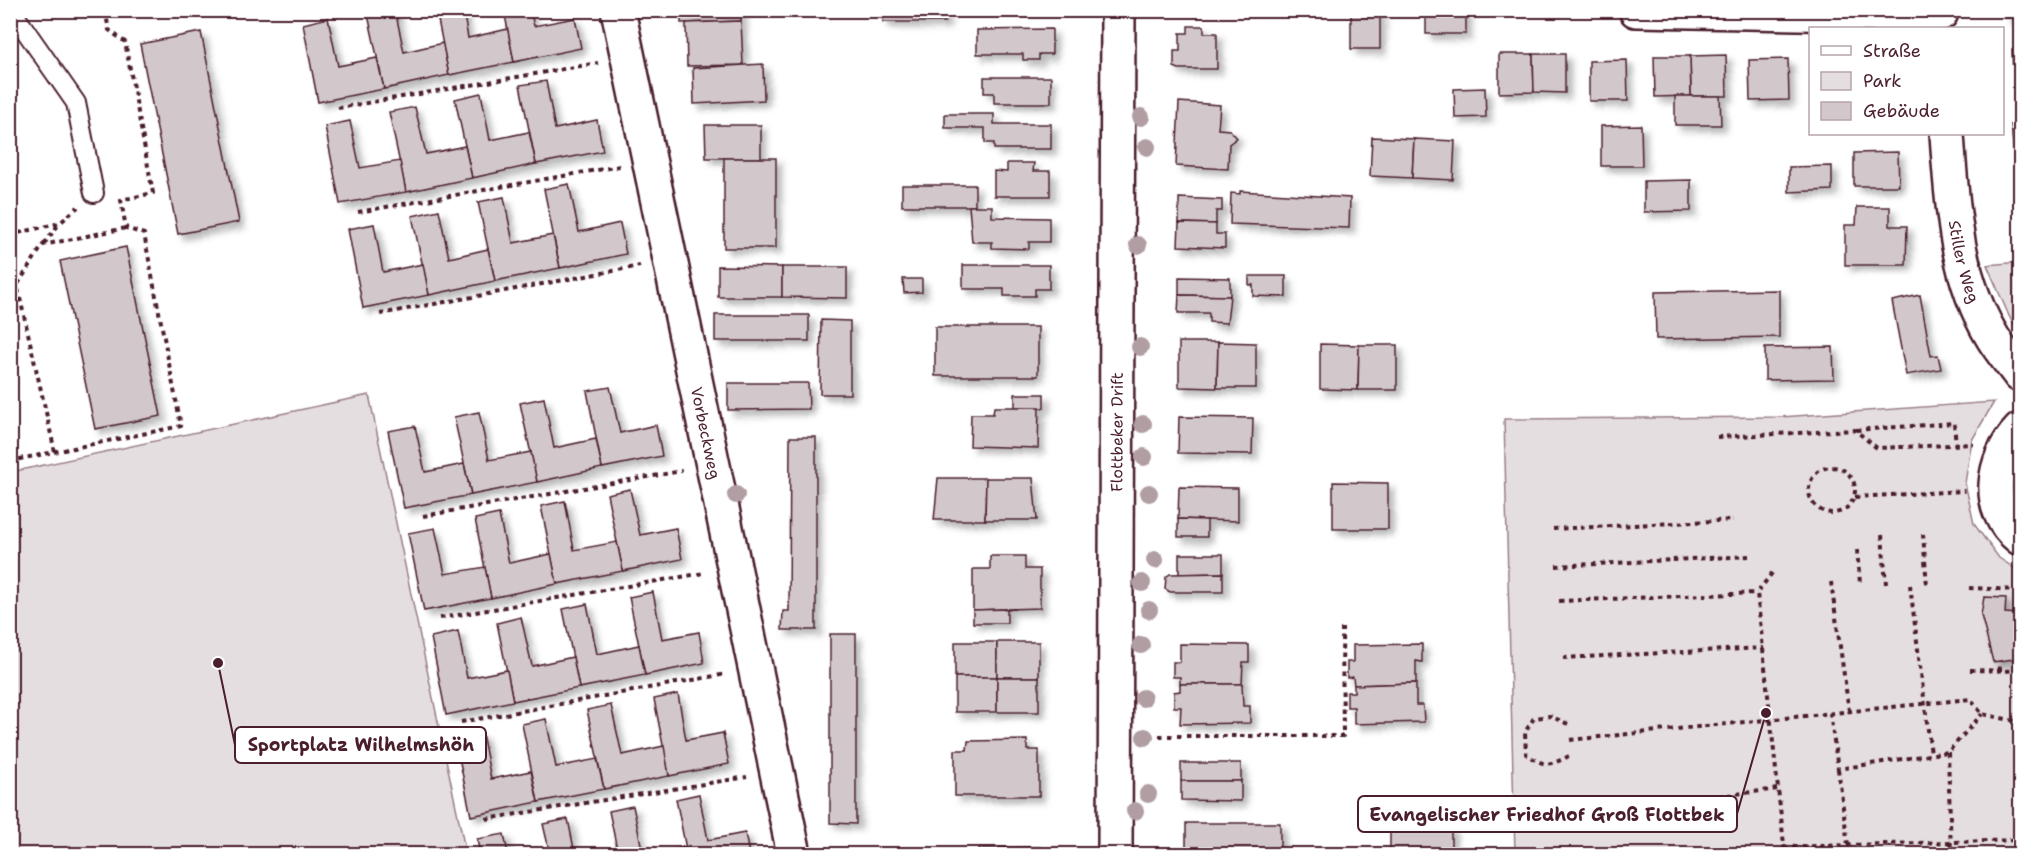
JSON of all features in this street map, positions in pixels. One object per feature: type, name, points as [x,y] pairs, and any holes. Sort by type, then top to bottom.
[{"type":"street","name":"Vorbeckweg","points":[[618,10],[794,855]]},
{"type":"street","name":"Flottbeker Drift","points":[[1115,855],[1118,10]]},
{"type":"street","points":[[1636,10],[1941,17]]},
{"type":"street","name":"Stiller Weg","points":[[1947,135],[1954,227],[1965,278],[1993,338],[2020,375]]},
{"type":"street","points":[[2014,436],[1998,464],[1995,490],[2001,514],[2020,538]]},
{"type":"lane","points":[[11,10],[76,103],[94,193]]},
{"type":"path","points":[[105,10],[109,30],[125,42],[153,193],[121,200],[126,228]]},
{"type":"path","points":[[338,108],[628,57]]},
{"type":"path","points":[[358,212],[650,161]]},
{"type":"path","points":[[17,284],[60,223],[94,193]]},
{"type":"path","points":[[10,235],[60,223]]},
{"type":"path","points":[[10,461],[181,426],[144,234],[126,228],[43,244]]},
{"type":"path","points":[[10,254],[55,452]]},
{"type":"path","points":[[380,314],[670,261]]},
{"type":"path","points":[[1717,437],[1954,423],[1956,445]]},
{"type":"path","points":[[1855,430],[1877,448],[1956,445],[2014,436]]},
{"type":"path","points":[[423,516],[712,465]]},
{"type":"path","points":[[1855,497],[1856,487],[1846,470],[1827,467],[1818,471],[1811,478],[1808,490],[1811,502],[1820,511],[1832,514],[1842,512],[1855,497],[1995,490]]},
{"type":"path","points":[[1553,529],[1733,520]]},
{"type":"path","points":[[1923,534],[1927,586]]},
{"type":"path","points":[[1882,535],[1886,584]]},
{"type":"path","points":[[1857,550],[1860,583]]},
{"type":"path","points":[[1556,567],[1749,556]]},
{"type":"path","points":[[440,618],[735,568]]},
{"type":"path","points":[[1772,573],[1757,593],[1785,855]]},
{"type":"path","points":[[1831,582],[1849,711]]},
{"type":"path","points":[[1910,585],[1931,754]]},
{"type":"path","points":[[1969,588],[2020,590]]},
{"type":"path","points":[[1559,601],[1757,593]]},
{"type":"path","points":[[1159,736],[1343,736],[1342,628]]},
{"type":"path","points":[[1563,658],[1764,648]]},
{"type":"path","points":[[2000,661],[2000,671]]},
{"type":"path","points":[[461,722],[756,668]]},
{"type":"path","points":[[1970,670],[2020,671]]},
{"type":"path","points":[[1570,740],[1970,699],[1982,714],[2020,722]]},
{"type":"path","points":[[1830,713],[1848,845]]},
{"type":"path","points":[[1838,769],[1948,752],[1982,714]]},
{"type":"path","points":[[1569,724],[1550,716],[1534,718],[1525,732],[1526,754],[1539,764],[1554,764],[1571,755]]},
{"type":"path","points":[[1948,752],[1951,855]]},
{"type":"path","points":[[486,819],[777,772]]},
{"type":"path","points":[[1576,813],[1778,789]]},
{"type":"path","points":[[2018,801],[2020,818]]},
{"type":"path","points":[[1784,848],[2020,840]]},
{"type":"green space","points":[[2020,262],[2020,335],[2009,316],[1987,265]]},
{"type":"green space","points":[[369,395],[466,854],[11,854],[11,472]]},
{"type":"green space","points":[[1994,402],[1972,440],[1965,483],[1974,524],[1999,558],[2020,572],[2020,854],[1515,854],[1504,419],[1781,417]]},
{"type":"building","points":[[367,10],[395,10],[404,52],[443,43],[449,75],[384,89]]},
{"type":"building","points":[[436,10],[463,10],[468,38],[508,29],[514,62],[449,75]]},
{"type":"building","points":[[504,10],[530,10],[534,26],[575,18],[581,48],[514,62]]},
{"type":"building","points":[[681,10],[741,10],[741,21],[681,23]]},
{"type":"building","points":[[883,10],[945,10],[945,22],[883,22]]},
{"type":"building","points":[[1351,10],[1380,10],[1380,49],[1351,49]]},
{"type":"building","points":[[1426,10],[1466,10],[1466,34],[1426,34]]},
{"type":"building","points":[[2006,10],[2020,10],[2020,16],[2006,18]]},
{"type":"building","points":[[328,18],[338,66],[377,58],[384,89],[318,102],[303,24]]},
{"type":"building","points":[[741,21],[743,65],[687,66],[686,23]]},
{"type":"building","points":[[1188,26],[1204,26],[1204,33],[1217,33],[1217,69],[1174,67],[1174,51],[1180,51],[1180,33],[1188,33]]},
{"type":"building","points":[[1052,29],[1052,54],[1039,54],[1039,60],[1023,60],[1023,54],[977,54],[977,30]]},
{"type":"building","points":[[201,32],[239,222],[178,234],[140,44]]},
{"type":"building","points":[[2020,49],[2020,93],[2014,94],[2012,50]]},
{"type":"building","points":[[1499,54],[1533,54],[1534,92],[1499,93]]},
{"type":"building","points":[[1533,54],[1565,54],[1565,93],[1534,92]]},
{"type":"building","points":[[1726,55],[1727,96],[1691,96],[1690,56]]},
{"type":"building","points":[[1654,56],[1690,56],[1691,96],[1655,97]]},
{"type":"building","points":[[1788,59],[1789,100],[1750,101],[1749,60]]},
{"type":"building","points":[[1627,60],[1628,101],[1589,101],[1589,61]]},
{"type":"building","points":[[763,64],[764,100],[694,104],[693,68]]},
{"type":"building","points":[[984,77],[1051,77],[1051,103],[994,103],[994,93],[984,93]]},
{"type":"building","points":[[546,81],[555,129],[597,120],[603,151],[536,164],[520,85]]},
{"type":"building","points":[[1485,88],[1486,117],[1455,118],[1454,89]]},
{"type":"building","points":[[481,93],[490,140],[529,132],[536,164],[472,178],[455,99]]},
{"type":"building","points":[[1675,96],[1720,96],[1721,125],[1675,125]]},
{"type":"building","points":[[1179,102],[1220,105],[1218,129],[1230,130],[1237,138],[1229,144],[1228,169],[1176,166]]},
{"type":"building","points":[[415,107],[426,154],[465,146],[472,178],[406,192],[389,112]]},
{"type":"building","points":[[945,114],[994,114],[994,124],[1051,124],[1051,149],[994,149],[994,143],[985,143],[985,128],[945,128]]},
{"type":"building","points":[[350,121],[360,168],[400,161],[406,192],[340,204],[325,126]]},
{"type":"building","points":[[2020,123],[2020,176],[2016,176],[2011,124]]},
{"type":"building","points":[[705,125],[761,125],[761,158],[706,158]]},
{"type":"building","points":[[1641,125],[1642,166],[1601,166],[1601,126]]},
{"type":"building","points":[[1372,137],[1414,139],[1412,178],[1370,176]]},
{"type":"building","points":[[1414,139],[1455,141],[1453,180],[1412,178]]},
{"type":"building","points":[[1898,152],[1899,186],[1854,186],[1854,153]]},
{"type":"building","points":[[724,158],[776,158],[776,248],[724,248]]},
{"type":"building","points":[[1007,163],[1034,163],[1033,171],[1050,171],[1050,196],[994,196],[994,171],[1007,172]]},
{"type":"building","points":[[1832,166],[1832,190],[1789,192],[1789,167]]},
{"type":"building","points":[[1691,180],[1691,211],[1644,212],[1644,181]]},
{"type":"building","points":[[569,184],[579,232],[620,223],[626,254],[560,268],[544,189]]},
{"type":"building","points":[[902,185],[975,185],[975,206],[902,206]]},
{"type":"building","points":[[1240,191],[1350,198],[1349,228],[1230,224],[1231,193],[1240,194]]},
{"type":"building","points":[[504,197],[513,243],[553,235],[560,268],[495,281],[478,202]]},
{"type":"building","points":[[1179,198],[1222,200],[1222,211],[1216,211],[1216,224],[1179,223]]},
{"type":"building","points":[[969,206],[992,206],[992,217],[1049,218],[1049,242],[1029,242],[1029,249],[992,248],[992,242],[972,242]]},
{"type":"building","points":[[1857,207],[1890,207],[1890,226],[1907,226],[1906,265],[1845,265],[1845,225],[1856,225]]},
{"type":"building","points":[[439,210],[449,258],[488,249],[495,281],[429,295],[412,216]]},
{"type":"building","points":[[1179,223],[1216,224],[1216,234],[1225,234],[1225,248],[1178,246]]},
{"type":"building","points":[[374,224],[383,272],[423,264],[429,295],[363,308],[348,229]]},
{"type":"building","points":[[126,247],[161,416],[95,429],[60,261]]},
{"type":"building","points":[[963,265],[1049,265],[1049,289],[1035,289],[1035,296],[1004,296],[1004,289],[963,289]]},
{"type":"building","points":[[718,266],[782,267],[782,297],[718,297]]},
{"type":"building","points":[[782,267],[847,267],[847,298],[782,297]]},
{"type":"building","points":[[1249,276],[1286,276],[1286,297],[1253,296],[1253,285],[1249,285]]},
{"type":"building","points":[[1179,277],[1230,278],[1230,296],[1179,295]]},
{"type":"building","points":[[903,279],[922,279],[922,292],[904,293]]},
{"type":"building","points":[[1779,290],[1779,337],[1656,339],[1655,292]]},
{"type":"building","points":[[1179,295],[1230,296],[1227,323],[1209,322],[1209,313],[1178,313]]},
{"type":"building","points":[[1920,295],[1931,356],[1938,355],[1941,369],[1906,375],[1892,301]]},
{"type":"building","points":[[715,315],[809,315],[809,341],[715,341]]},
{"type":"building","points":[[821,320],[850,321],[850,394],[820,394]]},
{"type":"building","points":[[935,327],[1038,327],[1038,376],[935,376]]},
{"type":"building","points":[[1179,342],[1218,342],[1217,388],[1179,387]]},
{"type":"building","points":[[1218,342],[1256,343],[1256,388],[1217,388]]},
{"type":"building","points":[[1320,344],[1359,345],[1358,390],[1320,389]]},
{"type":"building","points":[[1359,345],[1397,345],[1397,390],[1358,390]]},
{"type":"building","points":[[1833,347],[1834,379],[1765,380],[1765,348]]},
{"type":"building","points":[[728,383],[808,383],[809,409],[728,410]]},
{"type":"building","points":[[610,387],[620,433],[656,425],[662,456],[602,468],[587,391]]},
{"type":"building","points":[[1015,394],[1044,394],[1044,408],[1015,407]]},
{"type":"building","points":[[544,398],[554,448],[596,439],[602,468],[537,482],[520,403]]},
{"type":"building","points":[[994,407],[1039,407],[1038,448],[970,446],[971,414],[993,414]]},
{"type":"building","points":[[479,412],[489,460],[531,452],[537,482],[471,495],[454,417]]},
{"type":"building","points":[[1179,417],[1253,418],[1252,454],[1178,453]]},
{"type":"building","points":[[415,426],[425,472],[464,464],[471,495],[404,508],[388,431]]},
{"type":"building","points":[[790,437],[816,437],[816,630],[782,630],[783,611],[789,611]]},
{"type":"building","points":[[938,478],[986,478],[985,520],[934,520]]},
{"type":"building","points":[[986,478],[1033,478],[1037,520],[985,520]]},
{"type":"building","points":[[1333,482],[1388,483],[1388,529],[1333,529]]},
{"type":"building","points":[[1179,487],[1238,488],[1238,521],[1178,519]]},
{"type":"building","points":[[630,489],[640,535],[676,528],[682,559],[623,571],[607,494]]},
{"type":"building","points":[[565,501],[574,550],[617,542],[623,571],[557,584],[541,506]]},
{"type":"building","points":[[499,514],[509,563],[551,554],[557,584],[491,598],[475,519]]},
{"type":"building","points":[[1178,519],[1207,520],[1207,537],[1178,537]]},
{"type":"building","points":[[435,528],[445,574],[485,567],[491,598],[424,611],[408,533]]},
{"type":"building","points":[[1179,554],[1223,554],[1223,573],[1179,574]]},
{"type":"building","points":[[990,556],[1025,556],[1025,569],[1040,569],[1040,608],[973,610],[973,569],[990,569]]},
{"type":"building","points":[[1223,573],[1223,592],[1170,592],[1165,589],[1166,577],[1170,574]]},
{"type":"building","points":[[653,592],[662,639],[699,632],[704,663],[645,675],[629,597]]},
{"type":"building","points":[[1984,597],[2006,598],[2005,613],[2020,614],[2020,658],[1993,662],[1981,615]]},
{"type":"building","points":[[587,604],[597,654],[639,645],[645,675],[579,688],[563,609]]},
{"type":"building","points":[[1007,609],[1007,623],[973,623],[973,610]]},
{"type":"building","points":[[521,617],[532,666],[573,657],[579,688],[513,701],[497,623]]},
{"type":"building","points":[[458,631],[467,678],[507,670],[513,701],[446,715],[431,637]]},
{"type":"building","points":[[830,634],[856,634],[856,824],[830,823]]},
{"type":"building","points":[[955,642],[997,642],[997,677],[955,677]]},
{"type":"building","points":[[997,642],[1039,642],[1039,677],[997,677]]},
{"type":"building","points":[[1180,644],[1249,645],[1249,662],[1243,662],[1242,684],[1180,684],[1180,677],[1173,677],[1173,662],[1180,662]]},
{"type":"building","points":[[1422,644],[1422,662],[1416,661],[1416,683],[1354,685],[1353,677],[1347,678],[1347,662],[1353,662],[1353,645]]},
{"type":"building","points":[[955,677],[997,677],[997,712],[955,712]]},
{"type":"building","points":[[997,677],[1039,677],[1039,712],[997,712]]},
{"type":"building","points":[[1416,683],[1416,705],[1423,705],[1424,722],[1354,724],[1354,707],[1347,707],[1347,692],[1354,692],[1354,685]]},
{"type":"building","points":[[1180,684],[1242,684],[1243,706],[1250,706],[1250,723],[1180,724],[1181,707],[1174,707],[1174,692],[1180,691]]},
{"type":"building","points":[[678,694],[686,740],[723,733],[729,764],[669,776],[654,699]]},
{"type":"building","points":[[611,705],[622,755],[664,746],[669,776],[604,789],[587,710]]},
{"type":"building","points":[[546,719],[556,767],[597,759],[604,789],[538,802],[522,724]]},
{"type":"building","points":[[482,733],[491,779],[531,771],[538,802],[471,816],[455,738]]},
{"type":"building","points":[[1027,740],[1027,750],[1039,750],[1039,796],[955,796],[955,750],[967,750],[968,741]]},
{"type":"building","points":[[1181,763],[1241,763],[1241,781],[1181,781]]},
{"type":"building","points":[[1181,781],[1241,781],[1241,801],[1181,800]]},
{"type":"building","points":[[699,794],[708,840],[745,833],[749,854],[687,854],[676,799]]},
{"type":"building","points":[[633,806],[643,854],[618,854],[609,811]]},
{"type":"building","points":[[568,819],[575,854],[550,854],[543,824]]},
{"type":"building","points":[[1186,823],[1280,823],[1280,854],[1186,854]]},
{"type":"building","points":[[1390,826],[1451,826],[1451,854],[1390,854]]},
{"type":"building","points":[[504,834],[508,854],[480,854],[477,839]]},
{"type":"building","points":[[686,847],[687,854],[649,854]]},
{"type":"building","points":[[1040,847],[1040,854],[979,854],[979,848]]},
{"type":"place","name":"Sportplatz Wilhelmshöh","points":[[218,663]]},
{"type":"place","name":"Evangelischer Friedhof Groß Flottbek","points":[[1766,713]]}]
